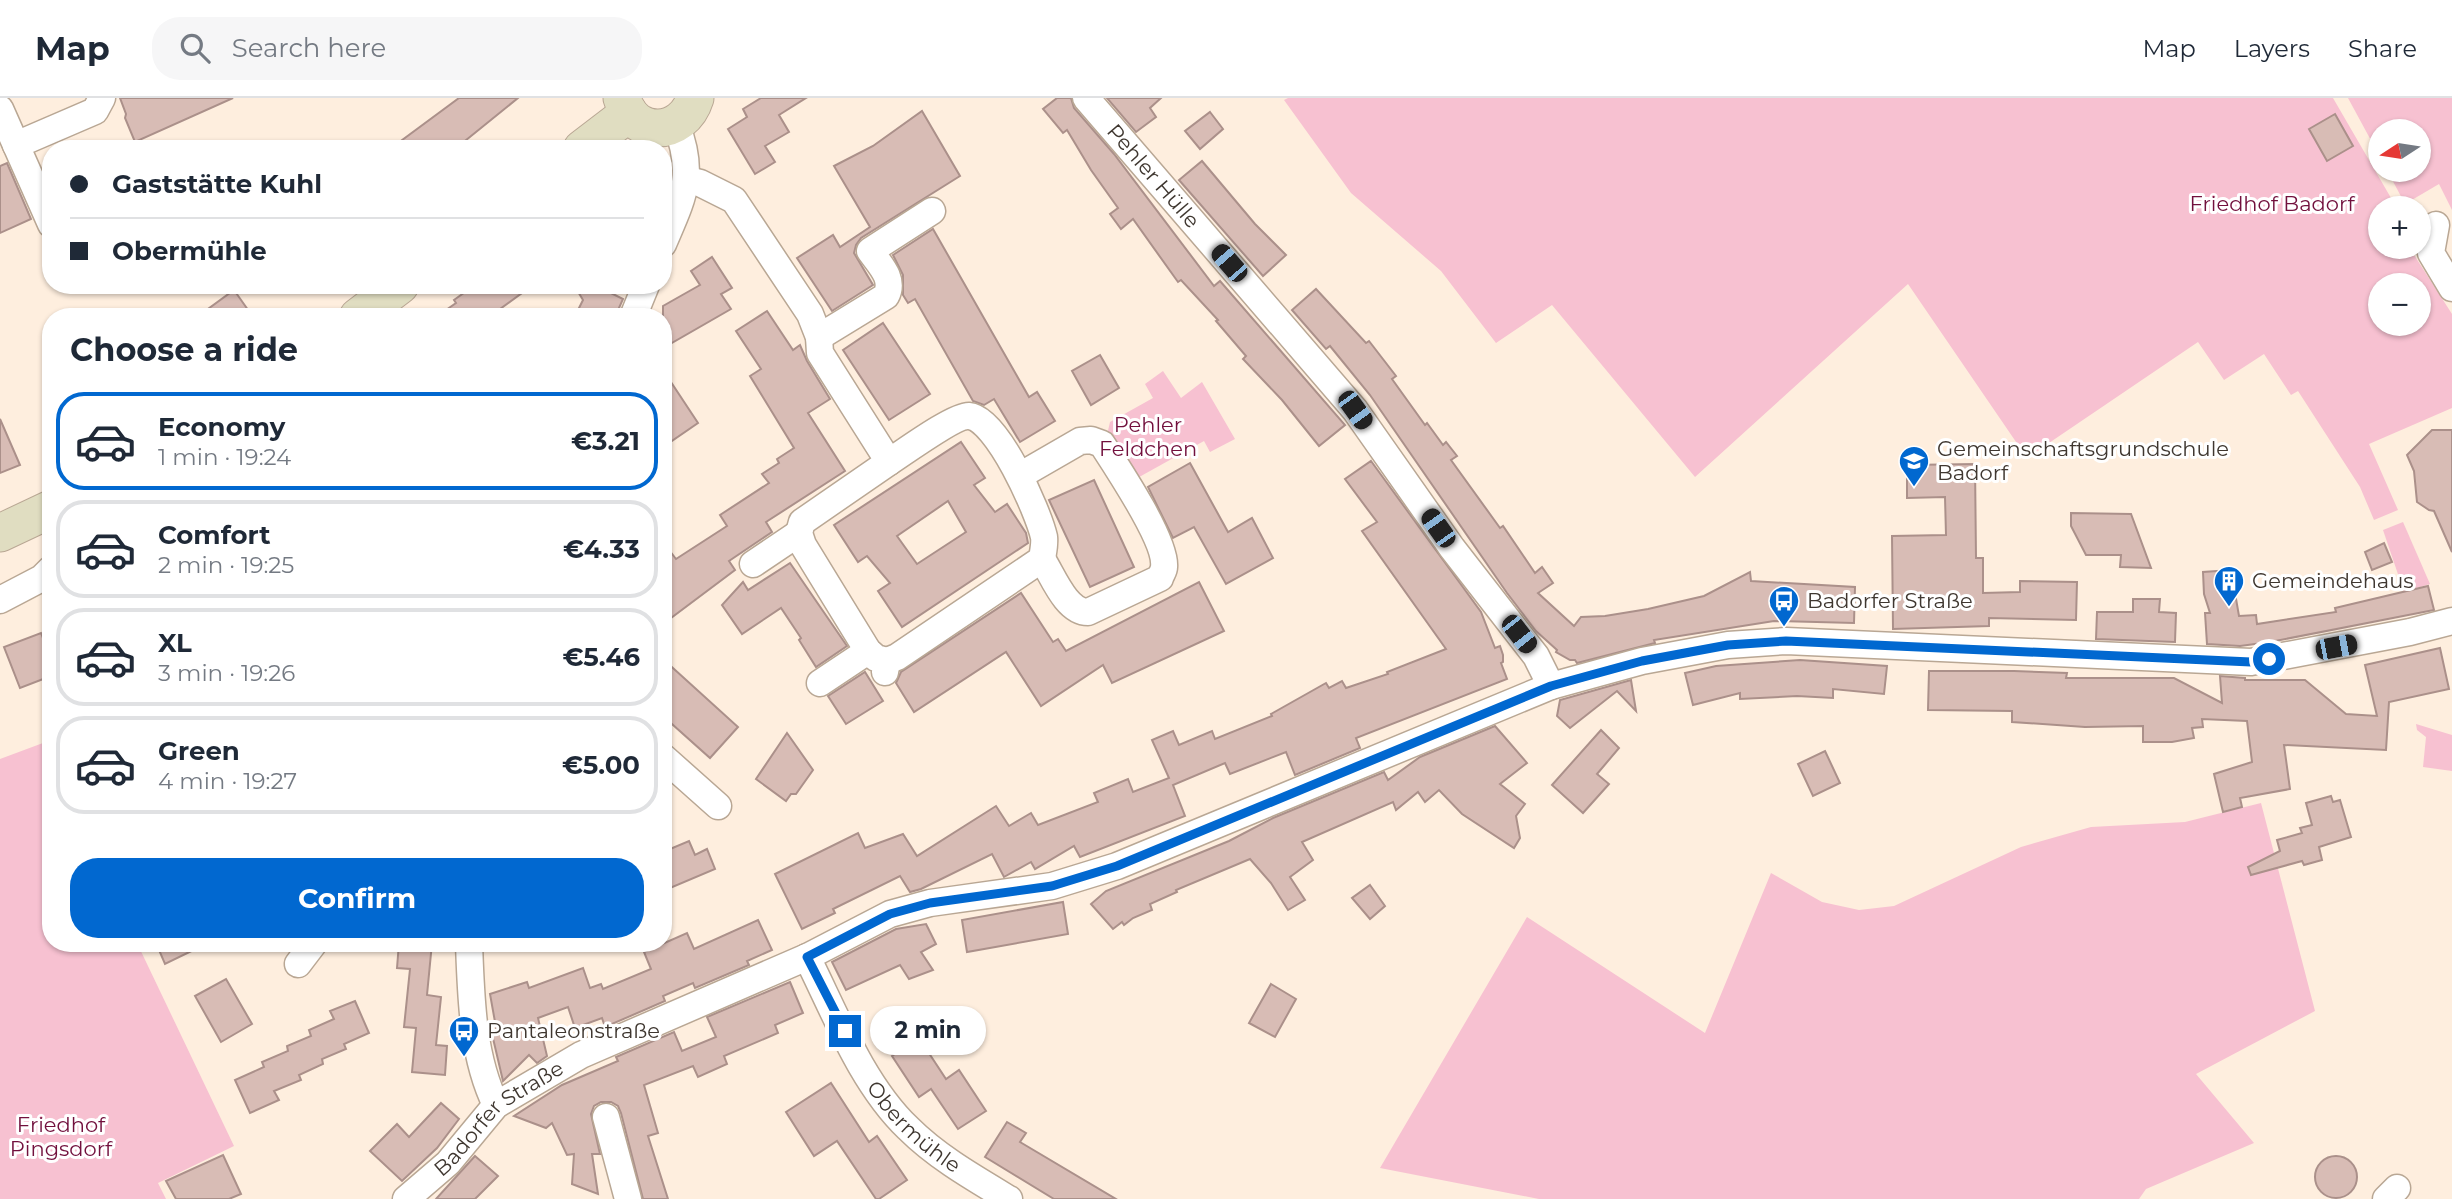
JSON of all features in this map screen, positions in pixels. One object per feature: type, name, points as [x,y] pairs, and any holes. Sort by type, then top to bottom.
[{"type":"main road","points":[[591,140],[625,106],[645,126],[666,128],[686,111]]},
{"type":"main road","points":[[370,308],[388,294]]},
{"type":"main road","points":[[0,533],[42,518]]},
{"type":"street","points":[[16,145],[95,111],[102,98]]},
{"type":"street","name":"Pehler Hülle","points":[[1086,98],[1355,410],[1452,548],[1536,656],[1551,686]]},
{"type":"street","points":[[0,109],[42,204]]},
{"type":"street","points":[[672,220],[687,180],[686,111]]},
{"type":"street","points":[[687,180],[701,183],[734,200],[810,314],[819,337],[820,353],[889,462]]},
{"type":"street","points":[[819,337],[887,296],[889,279],[870,251],[932,211]]},
{"type":"street","points":[[2436,225],[2431,253],[2452,288]]},
{"type":"street","points":[[880,661],[803,545],[799,533],[802,522],[955,420],[969,416],[984,423],[1021,475],[1040,521],[1045,541],[1042,559],[1071,606],[1078,612],[1088,612],[1160,578],[1164,567],[1162,553],[1146,515],[1102,444],[1091,440],[1080,441],[1021,475]]},
{"type":"street","points":[[753,564],[799,533]]},
{"type":"street","points":[[820,682],[897,657],[1042,559]]},
{"type":"street","points":[[0,600],[42,578]]},
{"type":"street","name":"Badorfer Straße","points":[[406,1199],[448,1163],[496,1105],[581,1055],[807,957],[890,914],[930,903],[1052,886],[1117,866],[1551,686],[1642,661],[1728,645],[1786,641],[2251,662],[2410,632],[2452,621]]},
{"type":"street","points":[[672,765],[718,806]]},
{"type":"street","points":[[469,952],[478,1052],[485,1083],[496,1105]]},
{"type":"street","name":"Obermühle","points":[[807,957],[870,1081],[907,1128],[953,1166],[1009,1199]]},
{"type":"street","points":[[606,1117],[628,1199]]},
{"type":"green space","name":"Friedhof Badorf","points":[[2333,98],[2368,158],[2368,182],[2382,182],[2390,196],[2368,196],[2368,259],[2417,259],[2426,273],[2368,273],[2368,336],[2431,336],[2431,281],[2452,314],[2452,408],[2369,444],[2398,510],[2374,520],[2360,487],[2298,391],[2291,395],[2264,354],[2224,380],[2198,342],[2027,458],[1908,284],[1695,477],[1552,305],[1496,343],[1441,271],[1351,193],[1284,100]]},
{"type":"green space","points":[[2348,98],[2452,98],[2452,210],[2439,184],[2419,196],[2401,196],[2393,182],[2431,182],[2431,119],[2368,119],[2368,135]]},
{"type":"green space","name":"Pehler Feldchen","points":[[1163,371],[1181,398],[1202,382],[1235,439],[1210,452],[1204,441],[1132,481],[1107,435],[1110,422],[1153,398],[1145,384]]},
{"type":"green space","points":[[2403,522],[2430,584],[2404,592],[2383,530]]},
{"type":"green space","points":[[2416,724],[2452,735],[2452,771],[2423,767],[2426,737],[2417,730]]},
{"type":"green space","name":"Friedhof Pingsdorf","points":[[42,743],[42,952],[141,952],[234,1146],[158,1183],[166,1199],[0,1199],[0,759]]},
{"type":"green space","points":[[2261,803],[2315,1011],[2196,1074],[2254,1143],[2146,1189],[2139,1199],[1539,1199],[1380,1168],[1527,917],[1705,1033],[1771,873],[1822,902],[1859,910],[1894,906],[2021,847],[2091,827],[2185,822]]},
{"type":"building","points":[[120,98],[233,98],[139,140],[134,140],[125,118]]},
{"type":"building","points":[[459,98],[518,98],[466,140],[402,140]]},
{"type":"building","points":[[761,98],[806,98],[779,115],[789,132],[765,146],[775,162],[755,174],[728,129],[747,117],[743,109]]},
{"type":"building","points":[[1057,98],[1071,98],[1074,108],[1114,154],[1214,286],[1220,281],[1345,425],[1319,446],[1282,400],[1243,359],[1246,356],[1216,321],[1218,320],[1181,280],[1178,282],[1133,219],[1121,229],[1110,214],[1118,208],[1067,130],[1063,133],[1043,109]]},
{"type":"building","points":[[1107,98],[1161,98],[1150,108],[1156,117],[1136,132]]},
{"type":"building","points":[[922,111],[960,176],[861,238],[854,253],[873,285],[832,311],[797,258],[833,235],[840,247],[870,227],[834,166],[873,146]]},
{"type":"building","points":[[1210,112],[1223,129],[1200,149],[1185,131]]},
{"type":"building","points":[[2335,114],[2353,146],[2327,161],[2309,129]]},
{"type":"building","points":[[1202,161],[1255,224],[1286,255],[1263,276],[1179,180]]},
{"type":"building","points":[[7,163],[31,219],[0,233],[0,166]]},
{"type":"building","points":[[933,229],[1029,397],[1037,392],[1055,421],[1020,442],[994,399],[984,405],[973,401],[915,299],[908,303],[903,295],[903,275],[893,255]]},
{"type":"building","points":[[712,257],[732,288],[721,294],[731,309],[672,343],[672,308],[663,306],[700,285],[691,271]]},
{"type":"building","points":[[1316,289],[1366,343],[1369,341],[1396,376],[1392,379],[1425,425],[1427,423],[1443,445],[1446,442],[1457,456],[1451,460],[1500,528],[1503,526],[1535,573],[1542,567],[1553,583],[1538,593],[1574,626],[1581,617],[1648,609],[1704,596],[1750,572],[1751,581],[1855,587],[1854,623],[1774,621],[1654,640],[1655,643],[1577,663],[1556,652],[1507,593],[1370,395],[1330,346],[1326,349],[1292,310]]},
{"type":"building","points":[[229,294],[237,294],[247,308],[209,308]]},
{"type":"building","points":[[462,294],[521,294],[501,308],[449,308],[456,303],[454,300]]},
{"type":"building","points":[[579,294],[613,294],[623,299],[619,308],[579,308],[583,300]]},
{"type":"building","points":[[767,311],[793,350],[800,345],[830,399],[808,413],[845,471],[766,522],[772,532],[729,561],[735,570],[672,617],[672,554],[676,559],[727,526],[720,515],[769,483],[762,474],[779,463],[777,459],[794,448],[750,376],[761,369],[736,331]]},
{"type":"building","points":[[883,323],[930,394],[889,420],[843,350]]},
{"type":"building","points":[[1100,355],[1119,388],[1091,405],[1072,371]]},
{"type":"building","points":[[672,384],[698,423],[672,441]]},
{"type":"building","points":[[0,419],[20,465],[0,473]]},
{"type":"building","points":[[2432,430],[2452,430],[2452,552],[2434,511],[2417,502],[2414,471],[2407,455]]},
{"type":"building","points":[[961,442],[985,478],[974,485],[995,512],[1007,504],[1026,533],[1028,543],[902,627],[878,591],[890,583],[867,556],[858,562],[834,525]],"holes":[[[948,501],[966,532],[917,564],[897,536]]]},
{"type":"building","points":[[1371,461],[1481,612],[1495,648],[1500,646],[1503,655],[1501,663],[1507,679],[1356,738],[1360,748],[1295,775],[1286,752],[1230,774],[1225,763],[1173,785],[1185,816],[1080,857],[1074,846],[1035,869],[1031,862],[1004,877],[992,854],[910,892],[900,876],[833,909],[835,913],[802,929],[775,874],[858,833],[865,848],[903,834],[917,856],[996,806],[1009,826],[1031,813],[1038,825],[1098,802],[1094,793],[1128,779],[1133,792],[1169,778],[1152,740],[1173,731],[1179,745],[1212,731],[1215,739],[1272,716],[1271,714],[1326,683],[1329,688],[1342,681],[1346,688],[1388,674],[1387,672],[1446,649],[1362,531],[1377,522],[1345,479]]},
{"type":"building","points":[[1190,463],[1228,532],[1252,518],[1273,558],[1226,584],[1194,527],[1173,538],[1148,487]]},
{"type":"building","points":[[1975,464],[1976,558],[1983,558],[1983,593],[2020,592],[2020,581],[2077,582],[2076,620],[1989,618],[1989,626],[1893,629],[1892,536],[1946,535],[1945,497],[1907,498],[1907,465]]},
{"type":"building","points":[[1094,480],[1134,567],[1090,587],[1049,500]]},
{"type":"building","points":[[2071,513],[2131,514],[2151,568],[2120,567],[2121,555],[2086,555],[2071,526]]},
{"type":"building","points":[[2384,543],[2392,562],[2372,570],[2365,552]]},
{"type":"building","points":[[790,563],[847,646],[816,667],[781,608],[742,634],[722,605],[743,582],[748,590]]},
{"type":"building","points":[[2231,570],[2239,616],[2256,615],[2257,624],[2336,612],[2335,608],[2428,586],[2434,610],[2270,642],[2240,646],[2207,644],[2205,613],[2210,613],[2204,594],[2203,572]]},
{"type":"building","points":[[1199,582],[1224,631],[1112,683],[1103,665],[1041,706],[1006,652],[914,712],[896,683],[901,672],[1021,593],[1053,642],[1058,639],[1066,651]]},
{"type":"building","points":[[2133,599],[2160,599],[2159,612],[2176,613],[2175,642],[2096,639],[2097,612],[2133,612]]},
{"type":"building","points":[[41,633],[42,679],[20,688],[4,647]]},
{"type":"building","points":[[2440,648],[2449,689],[2389,702],[2386,750],[2284,745],[2290,789],[2240,798],[2242,807],[2223,812],[2214,774],[2252,762],[2247,721],[2202,719],[2203,727],[2192,728],[2194,738],[2172,742],[2143,742],[2143,726],[2085,727],[2012,722],[2012,711],[1928,710],[1929,671],[2014,671],[2067,673],[2066,678],[2174,678],[2222,703],[2220,676],[2245,680],[2305,680],[2346,714],[2377,716],[2365,665]]},
{"type":"building","points":[[1800,660],[1887,666],[1884,694],[1833,689],[1833,698],[1797,696],[1740,699],[1740,693],[1693,705],[1685,673],[1716,666]]},
{"type":"building","points":[[672,667],[738,727],[710,758],[672,724]]},
{"type":"building","points":[[865,672],[883,701],[846,724],[828,696]]},
{"type":"building","points":[[1631,680],[1636,711],[1617,691],[1570,728],[1557,716],[1560,700]]},
{"type":"building","points":[[1495,726],[1527,763],[1500,784],[1525,804],[1516,816],[1520,838],[1514,848],[1462,814],[1439,790],[1425,802],[1418,792],[1396,810],[1393,802],[1302,842],[1313,860],[1290,877],[1305,900],[1288,910],[1271,883],[1250,859],[1176,890],[1177,892],[1150,904],[1152,910],[1124,925],[1122,922],[1113,929],[1091,904],[1106,891],[1229,841],[1273,818],[1384,772],[1388,780],[1420,757]]},
{"type":"building","points":[[1601,730],[1619,748],[1597,774],[1609,784],[1583,813],[1552,785]]},
{"type":"building","points":[[787,733],[813,770],[796,794],[791,794],[786,801],[756,779]]},
{"type":"building","points":[[1825,751],[1840,783],[1813,796],[1798,764]]},
{"type":"building","points":[[2331,796],[2333,802],[2340,800],[2351,837],[2319,847],[2322,860],[2304,865],[2302,861],[2251,875],[2248,867],[2280,851],[2277,840],[2302,833],[2300,828],[2312,825],[2306,803]]},
{"type":"building","points":[[689,841],[695,855],[707,849],[715,869],[672,887],[672,848]]},
{"type":"building","points":[[1370,885],[1385,906],[1370,919],[1352,898]]},
{"type":"building","points":[[1063,902],[1068,934],[967,952],[962,920]]},
{"type":"building","points":[[758,920],[772,950],[747,961],[749,965],[695,988],[693,983],[663,996],[665,1001],[605,1027],[602,1018],[575,1028],[568,1007],[538,1018],[547,1056],[537,1063],[529,1055],[503,1081],[492,1034],[497,1033],[490,994],[527,982],[529,988],[583,968],[590,988],[601,984],[603,989],[651,969],[644,952],[672,952],[672,940],[687,933],[694,949]]},
{"type":"building","points":[[926,924],[936,944],[921,952],[933,970],[909,979],[900,965],[846,990],[832,962],[896,929]]},
{"type":"building","points":[[160,952],[190,952],[165,964]]},
{"type":"building","points":[[398,952],[431,952],[427,995],[441,997],[436,1045],[447,1046],[445,1075],[412,1072],[416,1028],[404,1027],[410,969],[397,968]]},
{"type":"building","points":[[226,979],[252,1024],[221,1042],[195,996]]},
{"type":"building","points":[[790,982],[803,1013],[775,1025],[778,1033],[724,1056],[727,1064],[698,1077],[693,1066],[644,1085],[658,1133],[648,1136],[668,1199],[643,1199],[621,1113],[618,1106],[611,1102],[601,1102],[594,1106],[591,1114],[600,1154],[592,1154],[598,1194],[572,1184],[574,1154],[567,1155],[552,1123],[546,1128],[514,1116],[562,1085],[618,1061],[616,1057],[674,1032],[682,1051],[716,1037],[707,1017]]},
{"type":"building","points":[[1271,984],[1296,999],[1275,1037],[1249,1023]]},
{"type":"building","points":[[355,1001],[369,1033],[344,1044],[346,1049],[322,1059],[323,1064],[299,1075],[301,1080],[274,1091],[279,1100],[250,1113],[235,1080],[264,1067],[262,1062],[288,1051],[287,1046],[311,1036],[309,1030],[334,1019],[330,1011]]},
{"type":"building","points":[[919,1038],[946,1079],[959,1070],[986,1111],[958,1129],[931,1089],[919,1097],[892,1056]]},
{"type":"building","points":[[831,1083],[869,1142],[877,1136],[907,1180],[879,1199],[876,1199],[837,1141],[814,1156],[786,1112]]},
{"type":"building","points":[[441,1103],[459,1119],[437,1148],[402,1181],[370,1151],[397,1124],[409,1137]]},
{"type":"building","points":[[1007,1122],[1026,1133],[1020,1142],[1116,1199],[1054,1199],[985,1157]]},
{"type":"building","points":[[223,1155],[241,1194],[229,1199],[176,1199],[166,1181]]},
{"type":"building","points":[[475,1156],[498,1176],[475,1199],[436,1199]]},
{"type":"building","points":[[2336,1156],[2351,1162],[2357,1177],[2351,1192],[2336,1198],[2321,1192],[2315,1177],[2321,1162]]},
{"type":"place","name":"Gemeinschaftsgrundschule Badorf","points":[[1914,488]]},
{"type":"place","name":"Gemeindehaus","points":[[2229,608]]},
{"type":"place","name":"Badorfer Straße","points":[[1784,628]]},
{"type":"place","name":"Pantaleonstraße","points":[[464,1058]]},
{"type":"route","points":[[845,1031],[807,957],[890,914],[930,903],[1052,886],[1117,866],[1551,686],[1642,661],[1728,645],[1786,641],[2251,662],[2269,659]]}]
